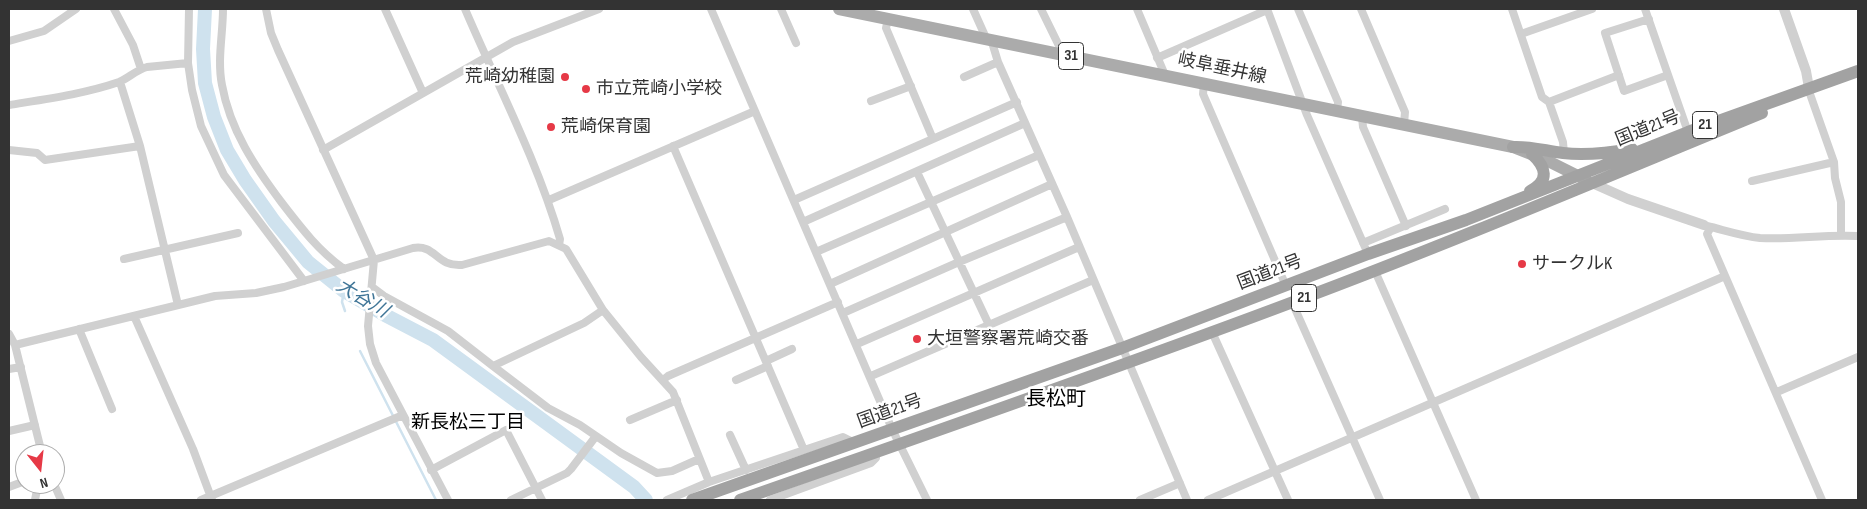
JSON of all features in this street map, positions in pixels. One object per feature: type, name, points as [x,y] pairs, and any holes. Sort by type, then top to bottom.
[{"type":"highway","name":"国道21号","points":[[740,500],[1130,363],[1292,302],[1592,183],[1858,72]]},
{"type":"highway","name":"国道21号","points":[[692,500],[1122,348],[1286,286],[1365,249],[1466,220],[1688,132],[1810,91]]},
{"type":"highway","name":"21","points":[[1513,147],[1525,146],[1564,153],[1608,153],[1669,140]]},
{"type":"highway","name":"21","points":[[1466,220],[1490,207],[1536,188],[1542,182],[1544,170],[1541,163],[1532,154]]},
{"type":"main road","name":"岐阜垂井線","points":[[844,9],[1513,147],[1532,154],[1592,183]]},
{"type":"street","points":[[9,41],[44,31],[76,9]]},
{"type":"street","points":[[114,9],[133,45],[141,69]]},
{"type":"street","points":[[189,9],[188,62],[192,90],[201,126],[224,175],[258,222],[306,281]]},
{"type":"street","points":[[222,9],[220,56],[222,84],[230,117],[251,160],[306,234],[326,256],[343,270]]},
{"type":"street","points":[[266,9],[271,33],[278,50],[374,260],[369,323],[370,344],[376,364],[448,500]]},
{"type":"street","points":[[385,9],[423,93]]},
{"type":"street","points":[[465,9],[549,200],[560,239],[559,245]]},
{"type":"street","points":[[323,150],[487,56],[526,36],[599,9]]},
{"type":"street","points":[[711,9],[892,429],[927,500]]},
{"type":"street","points":[[781,9],[796,43]]},
{"type":"street","points":[[973,9],[1017,102],[1187,500]]},
{"type":"street","points":[[1040,9],[1063,54]]},
{"type":"street","points":[[1137,9],[1165,75]]},
{"type":"street","points":[[1157,58],[1267,9],[1303,104],[1365,249],[1406,226],[1445,209]]},
{"type":"street","points":[[1298,9],[1338,102],[1337,110]]},
{"type":"street","points":[[1361,9],[1405,112],[1404,124]]},
{"type":"street","points":[[1512,9],[1542,97],[1549,102],[1563,142],[1564,153]]},
{"type":"street","points":[[1521,34],[1592,9]]},
{"type":"street","points":[[1645,9],[1688,132]]},
{"type":"street","points":[[1784,9],[1806,71],[1810,91],[1834,162],[1835,178],[1841,202],[1841,235]]},
{"type":"street","points":[[888,18],[886,28],[933,139]]},
{"type":"street","points":[[1649,19],[1605,33],[1624,91],[1668,74]]},
{"type":"street","points":[[9,105],[68,96],[120,82],[141,69],[188,62]]},
{"type":"street","points":[[964,77],[998,62]]},
{"type":"street","points":[[1549,102],[1619,75]]},
{"type":"street","points":[[120,82],[140,146],[178,305]]},
{"type":"street","points":[[1204,83],[1203,94],[1286,286]]},
{"type":"street","points":[[871,101],[911,86]]},
{"type":"street","points":[[794,200],[1017,102]]},
{"type":"street","points":[[549,200],[755,111]]},
{"type":"street","points":[[1362,117],[1362,126],[1406,226]]},
{"type":"street","points":[[803,222],[1025,123]]},
{"type":"street","points":[[9,150],[37,153],[45,160],[140,146]]},
{"type":"street","points":[[673,146],[804,450]]},
{"type":"street","points":[[816,252],[1039,155]]},
{"type":"street","points":[[1752,181],[1834,162]]},
{"type":"street","points":[[917,172],[989,325]]},
{"type":"street","points":[[1592,183],[1628,200],[1707,226],[1758,238],[1858,236]]},
{"type":"street","points":[[830,284],[1052,184]]},
{"type":"street","points":[[843,314],[959,262],[1067,217]]},
{"type":"street","points":[[1707,226],[1707,234],[1777,392],[1822,500]]},
{"type":"street","points":[[124,259],[238,233]]},
{"type":"street","points":[[15,345],[215,296],[256,293],[306,281],[421,247],[429,249],[444,263],[452,266],[462,265],[536,243],[549,241],[566,249],[603,310],[641,357],[673,392],[709,482]]},
{"type":"street","points":[[857,344],[1080,247]]},
{"type":"street","points":[[1375,270],[1476,500]]},
{"type":"street","points":[[1208,500],[1725,276]]},
{"type":"street","points":[[870,376],[1093,280]]},
{"type":"street","points":[[372,290],[448,331],[543,404],[594,438],[657,474],[672,471],[700,459]]},
{"type":"street","points":[[663,380],[668,376],[838,302]]},
{"type":"street","points":[[1292,302],[1380,500]]},
{"type":"street","points":[[493,366],[584,322],[603,310]]},
{"type":"street","points":[[134,316],[193,449],[211,498]]},
{"type":"street","points":[[79,329],[112,409]]},
{"type":"street","points":[[1212,332],[1273,471],[1288,500]]},
{"type":"street","points":[[9,334],[15,345],[40,444]]},
{"type":"street","points":[[736,380],[792,349]]},
{"type":"street","points":[[1777,392],[1858,357]]},
{"type":"street","points":[[9,369],[21,367]]},
{"type":"street","points":[[630,420],[677,400]]},
{"type":"street","points":[[201,500],[211,498],[403,415]]},
{"type":"street","points":[[9,431],[35,424]]},
{"type":"street","points":[[431,470],[506,430],[542,500]]},
{"type":"street","points":[[730,434],[746,470]]},
{"type":"street","points":[[669,500],[709,482],[843,437],[856,443]]},
{"type":"street","points":[[511,500],[567,473],[594,438]]},
{"type":"street","points":[[770,500],[871,463],[876,458],[876,452]]},
{"type":"street","points":[[1140,500],[1180,483]]},
{"type":"waterway","name":"大谷川","points":[[205,9],[203,49],[205,83],[214,117],[227,150],[245,180],[274,221],[308,262],[344,291],[433,340],[634,487],[646,500]]},
{"type":"waterway","points":[[344,291],[342,302],[345,311]]},
{"type":"waterway","points":[[360,351],[436,500]]},
{"type":"place","name":"荒崎幼稚園","points":[[565,77]]},
{"type":"place","name":"市立荒崎小学校","points":[[586,89]]},
{"type":"place","name":"荒崎保育園","points":[[551,127]]},
{"type":"place","name":"サークルK","points":[[1522,264]]},
{"type":"place","name":"大垣警察署荒崎交番","points":[[917,339]]},
{"type":"district","name":"長松町","points":[[1056,400]]},
{"type":"district","name":"新長松三丁目","points":[[468,423]]}]
